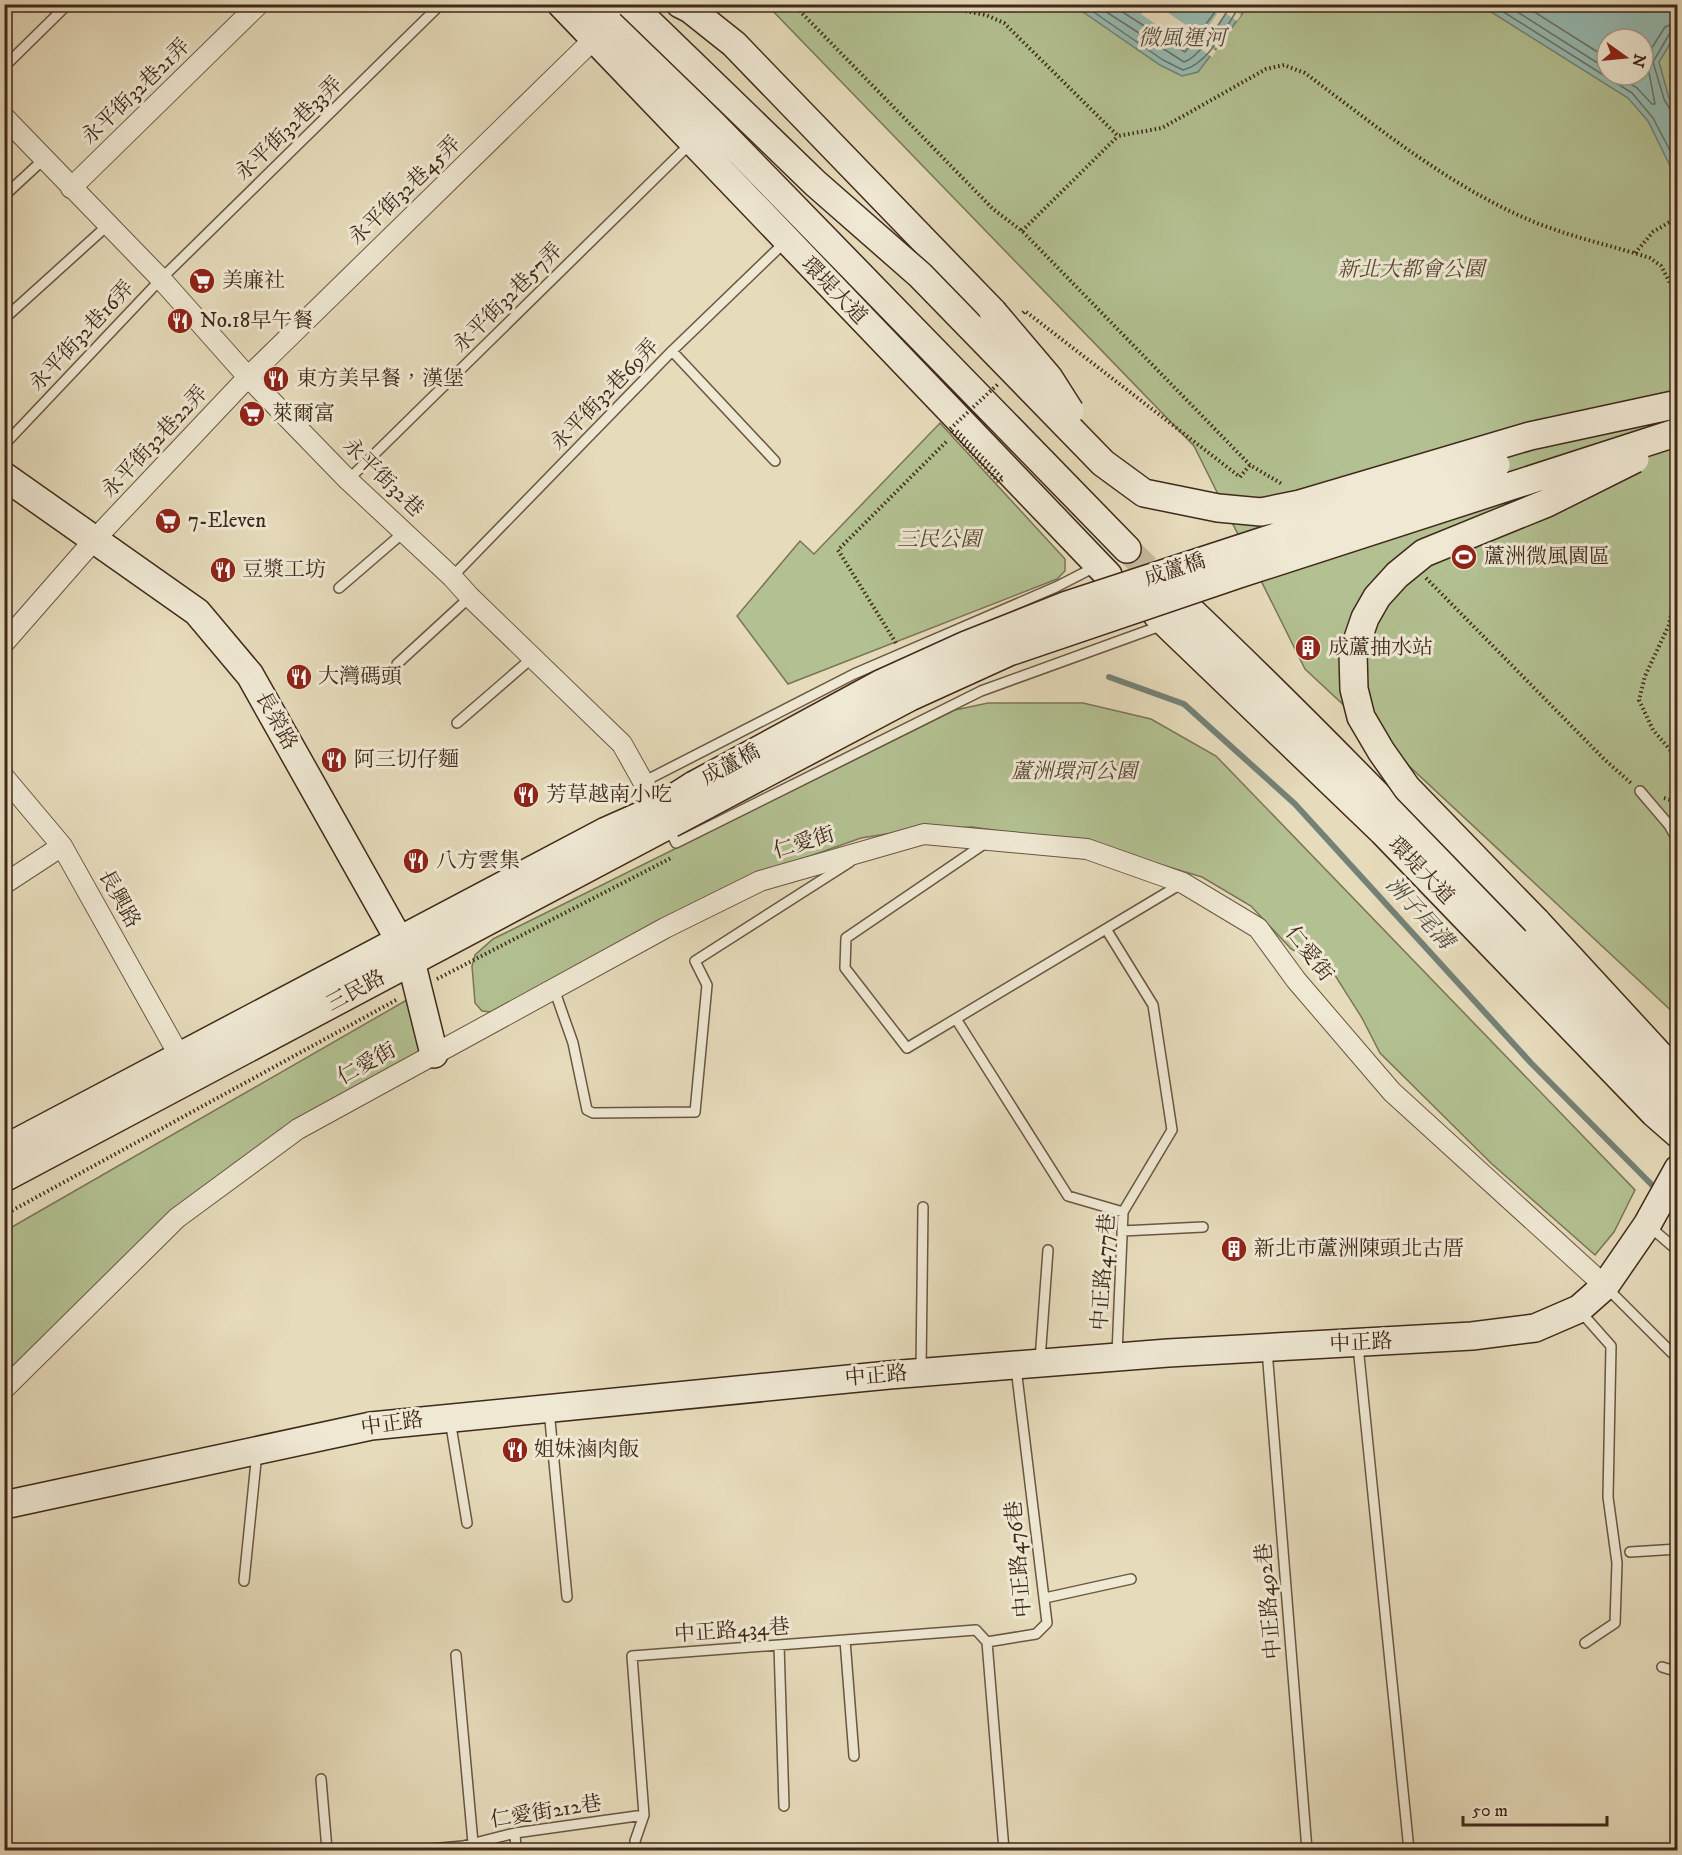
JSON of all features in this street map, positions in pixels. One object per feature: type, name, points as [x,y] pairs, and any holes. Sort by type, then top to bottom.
[{"type":"main road","name":"環堤大道","points":[[561,4],[611,14],[1116,566]]},
{"type":"main road","points":[[680,4],[690,9],[734,45],[1005,316],[1049,378],[1103,463]]},
{"type":"main road","name":"環堤大道","points":[[611,14],[693,141],[786,241],[1116,566]]},
{"type":"main road","points":[[611,14],[815,183],[920,275],[1103,463],[1144,493],[1218,508],[1261,512],[1300,504],[1530,436],[1677,405]]},
{"type":"main road","name":"成蘆橋","points":[[701,795],[880,684],[966,645],[1057,609],[1677,405]]},
{"type":"main road","name":"成蘆橋","points":[[701,795],[1009,652],[1239,574],[1677,432]]},
{"type":"main road","points":[[1677,440],[1547,503],[1424,553],[1397,575],[1377,597],[1365,618],[1353,653],[1354,688],[1361,717],[1407,788],[1536,921],[1677,1075]]},
{"type":"main road","name":"長榮路","points":[[4,476],[197,612],[250,675],[405,952],[434,1054]]},
{"type":"main road","name":"環堤大道","points":[[1170,615],[1286,701],[1404,821],[1665,1096],[1677,1119]]},
{"type":"main road","name":"環堤大道","points":[[1170,615],[1677,1134]]},
{"type":"main road","name":"三民路","points":[[4,1178],[405,952],[663,818],[701,795]]},
{"type":"main road","name":"三民路","points":[[4,1149],[179,1055],[405,952]]},
{"type":"main road","name":"中正路","points":[[4,1505],[371,1426],[548,1407],[1027,1363],[1472,1336],[1535,1328],[1579,1309],[1605,1286],[1662,1196]]},
{"type":"street","name":"永平街32巷21弄","points":[[71,188],[259,4]]},
{"type":"street","name":"永平街32巷45弄","points":[[248,377],[611,14]]},
{"type":"street","name":"永平街32巷","points":[[4,117],[161,279],[248,377],[348,480],[453,577],[470,597],[622,744],[663,818]]},
{"type":"street","name":"永平街32巷22弄","points":[[4,643],[95,539],[248,377]]},
{"type":"street","name":"長興路","points":[[4,777],[62,846],[179,1055]]},
{"type":"street","name":"仁愛街","points":[[4,1389],[177,1218],[298,1129],[664,928],[760,881],[924,834],[1087,849],[1183,883],[1258,928],[1296,980],[1392,1092],[1605,1286]]},
{"type":"street","points":[[4,884],[62,846]]},
{"type":"lane","points":[[4,67],[68,4]]},
{"type":"lane","name":"永平街32巷33弄","points":[[161,279],[441,4]]},
{"type":"lane","name":"永平街32巷57弄","points":[[348,480],[693,141]]},
{"type":"lane","points":[[4,196],[44,159]]},
{"type":"lane","points":[[4,319],[108,225]]},
{"type":"lane","name":"永平街32巷69弄","points":[[453,577],[672,351],[786,241]]},
{"type":"lane","name":"永平街32巷16弄","points":[[4,445],[161,279]]},
{"type":"lane","points":[[672,351],[775,460]]},
{"type":"lane","points":[[339,588],[404,532]]},
{"type":"lane","points":[[643,782],[854,674],[1056,587],[1116,566],[1160,580],[1170,615],[981,691],[676,843],[663,818]]},
{"type":"lane","points":[[398,664],[470,597]]},
{"type":"lane","points":[[457,723],[532,658]]},
{"type":"lane","points":[[1640,791],[1669,825],[1677,841]]},
{"type":"lane","points":[[989,841],[846,938],[845,968],[907,1048],[1183,883]]},
{"type":"lane","points":[[554,989],[573,1043],[587,1110],[594,1113],[695,1112],[707,985],[695,961],[872,848]]},
{"type":"lane","name":"中正路477巷","points":[[1106,929],[1153,1005],[1172,1130],[1123,1212],[1117,1357]]},
{"type":"lane","points":[[956,1019],[1068,1196],[1123,1212]]},
{"type":"lane","points":[[1662,1196],[1677,1251]]},
{"type":"lane","points":[[921,1372],[923,1207]]},
{"type":"lane","points":[[1122,1231],[1203,1227]]},
{"type":"lane","name":"中正路476巷","points":[[987,1642],[1036,1634],[1047,1623],[1027,1363],[1048,1250]]},
{"type":"lane","points":[[1605,1286],[1677,1359]]},
{"type":"lane","points":[[1579,1309],[1611,1346],[1608,1497],[1617,1563],[1615,1623],[1585,1643]]},
{"type":"lane","points":[[1358,1343],[1409,1851]]},
{"type":"lane","name":"中正路492巷","points":[[1267,1348],[1306,1851]]},
{"type":"lane","points":[[548,1407],[567,1598]]},
{"type":"lane","points":[[450,1417],[467,1523]]},
{"type":"lane","points":[[244,1581],[257,1450]]},
{"type":"lane","points":[[1630,1552],[1677,1549]]},
{"type":"lane","points":[[1045,1598],[1131,1580]]},
{"type":"lane","name":"中正路434巷","points":[[644,1815],[632,1656],[976,1630],[987,1642]]},
{"type":"lane","points":[[845,1640],[854,1756]]},
{"type":"lane","points":[[987,1642],[1004,1851]]},
{"type":"lane","points":[[779,1645],[783,1806]]},
{"type":"lane","points":[[456,1655],[473,1843]]},
{"type":"lane","points":[[1662,1668],[1677,1672]]},
{"type":"lane","points":[[321,1779],[327,1851]]},
{"type":"lane","points":[[636,1851],[635,1841],[644,1815]]},
{"type":"lane","name":"仁愛街212巷","points":[[418,1851],[463,1848],[473,1843],[515,1833],[644,1815]]},
{"type":"lane","points":[[515,1833],[516,1851]]},
{"type":"path","points":[[793,4],[993,209],[1022,231],[1250,465],[1283,485]]},
{"type":"path","points":[[930,4],[986,15],[1004,23],[1118,136]]},
{"type":"path","points":[[1022,231],[1118,136],[1162,128],[1266,69],[1284,65],[1305,73],[1437,172],[1484,198],[1529,220],[1635,253],[1661,266],[1677,298]]},
{"type":"path","points":[[1635,253],[1653,232],[1677,217]]},
{"type":"path","points":[[1005,316],[1025,311],[1240,477],[1250,465]]},
{"type":"path","points":[[957,430],[1002,479],[999,482],[950,429],[1000,382]]},
{"type":"path","points":[[1425,577],[1605,760],[1640,791]]},
{"type":"path","points":[[1677,582],[1669,625],[1645,676],[1640,700],[1653,730],[1677,759]]},
{"type":"green space","name":"蘆洲微風園區","points":[[767,5],[1677,5],[1677,1016],[1305,669],[1194,446]]},
{"type":"green space","name":"三民公園","points":[[940,423],[1065,559],[1065,571],[1057,579],[788,684],[737,616],[800,541],[814,554]]},
{"type":"green space","name":"蘆洲環河公園","points":[[988,703],[1083,703],[1151,719],[1216,756],[1635,1190],[1614,1232],[1595,1255],[1492,1164],[1380,1053],[1362,1018],[1333,972],[1291,949],[1251,906],[1202,877],[1093,844],[972,827],[912,830],[861,838],[759,874],[491,1012],[482,1011],[475,1003],[472,966],[475,955],[493,939],[955,710]]},
{"type":"green space","points":[[419,993],[434,1054],[176,1209],[5,1382],[5,1231]]},
{"type":"water","name":"微風運河","points":[[1073,5],[1249,5],[1198,72],[1182,76],[1160,65]]},
{"type":"water","points":[[1480,5],[1677,5],[1677,32],[1659,62],[1669,98],[1677,111],[1677,180],[1648,121],[1628,98],[1610,87],[1655,87],[1655,27],[1595,27],[1595,77]]},
{"type":"pier","points":[[1147,5],[1157,5],[1202,36],[1217,14],[1204,5],[1231,5],[1230,7],[1241,15],[1237,21],[1225,13],[1205,43],[1216,51],[1212,57],[1196,46],[1192,50],[1141,14]]},
{"type":"waterway","name":"洲子尾溝","points":[[1109,677],[1184,704],[1295,804],[1531,1063],[1657,1190]]},
{"type":"waterway","name":"洲子尾溝","points":[[1669,1202],[1678,1210]]},
{"type":"tunnel","points":[[1127,549],[1171,592]]},
{"type":"place","name":"美廉社","points":[[202,281]]},
{"type":"place","name":"No.18早午餐","points":[[180,321]]},
{"type":"place","name":"東方美早餐，漢堡","points":[[276,379]]},
{"type":"place","name":"萊爾富","points":[[252,414]]},
{"type":"place","name":"7-Eleven","points":[[168,521]]},
{"type":"place","name":"蘆洲微風園區","points":[[1464,557]]},
{"type":"place","name":"豆漿工坊","points":[[223,570]]},
{"type":"place","name":"成蘆抽水站","points":[[1308,648]]},
{"type":"place","name":"大灣碼頭","points":[[299,677]]},
{"type":"place","name":"阿三切仔麵","points":[[334,760]]},
{"type":"place","name":"芳草越南小吃","points":[[526,795]]},
{"type":"place","name":"八方雲集","points":[[416,861]]},
{"type":"place","name":"新北市蘆洲陳頭北古厝","points":[[1234,1249]]},
{"type":"place","name":"姐妹滷肉飯","points":[[515,1450]]},
{"type":"park label","name":"新北大都會公園","points":[[1411,270]]}]
